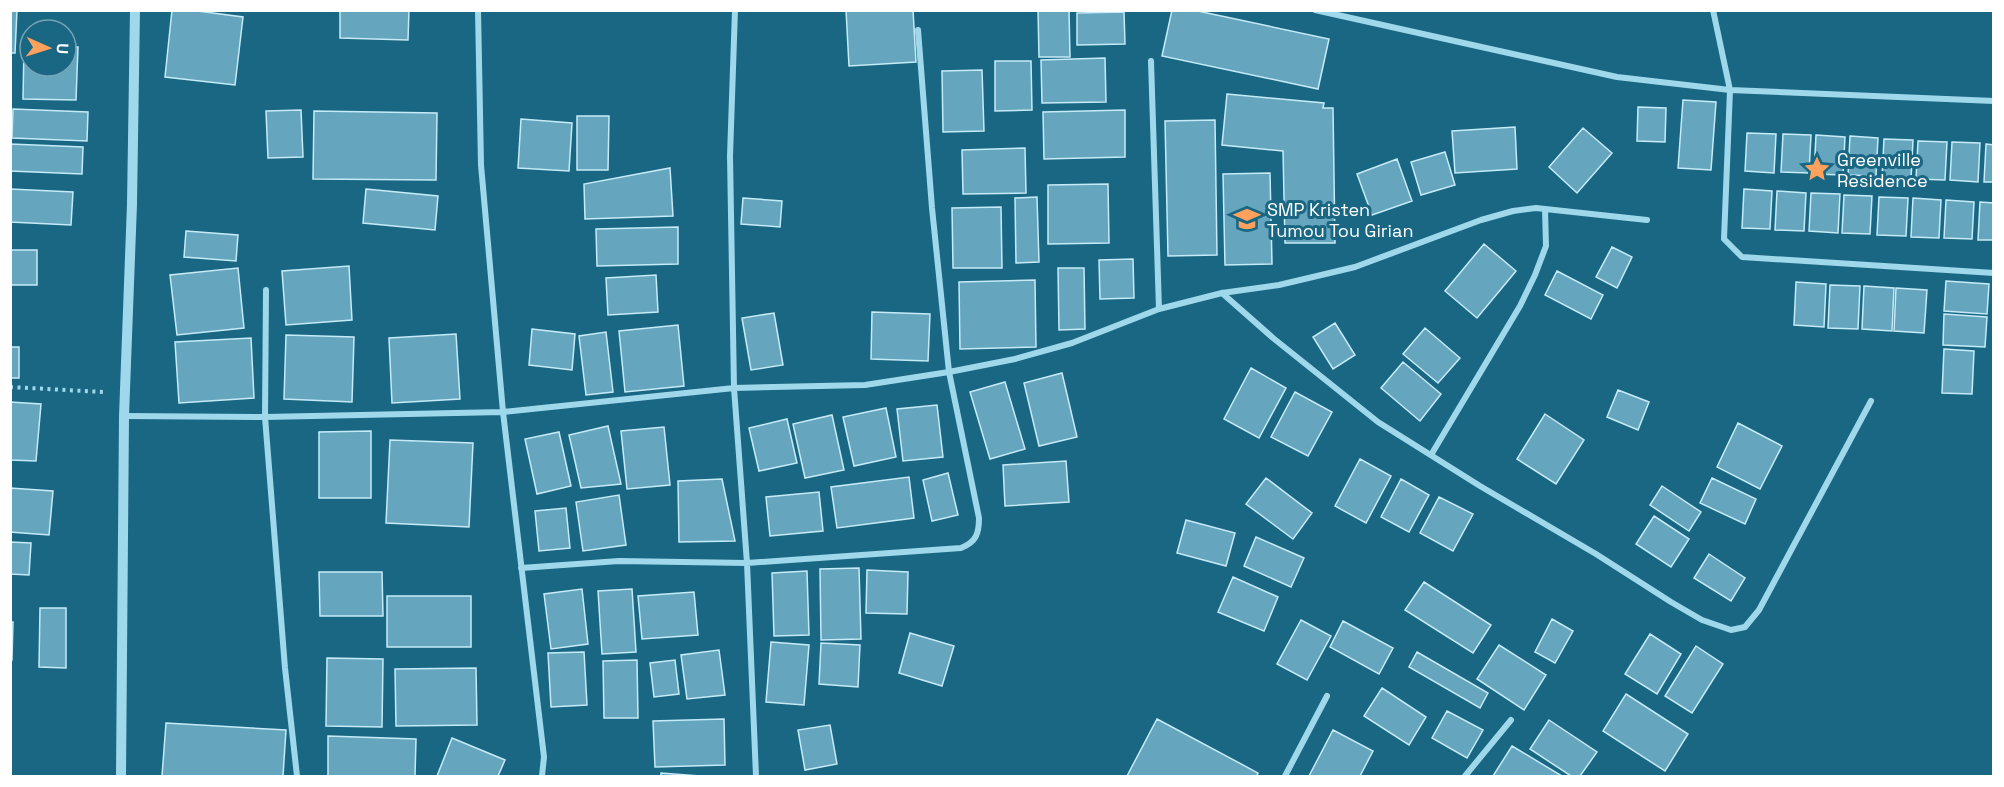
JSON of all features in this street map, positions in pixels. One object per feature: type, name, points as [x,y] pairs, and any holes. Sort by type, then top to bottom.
[{"type":"street","points":[[121,777],[124,416],[132,204],[135,10]]},
{"type":"street","points":[[478,10],[481,165],[503,412],[544,757],[542,777]]},
{"type":"street","points":[[735,10],[730,156],[734,388],[747,562],[756,777]]},
{"type":"street","points":[[1315,10],[1617,77],[1730,90],[1994,102]]},
{"type":"street","points":[[1713,10],[1730,90],[1724,239],[1742,257],[1994,273]]},
{"type":"street","points":[[521,568],[619,561],[747,562],[961,548],[970,544],[979,534],[979,518],[949,372],[932,208],[918,30]]},
{"type":"street","points":[[1151,61],[1160,309]]},
{"type":"street","points":[[124,416],[265,417],[503,412],[734,388],[865,384],[949,372],[1015,359],[1072,343],[1160,309],[1222,293],[1279,285],[1356,267],[1481,220],[1513,211],[1536,208],[1647,220]]},
{"type":"street","points":[[1431,455],[1520,306],[1535,275],[1546,246],[1545,209]]},
{"type":"street","points":[[266,290],[265,417],[285,668],[297,777]]},
{"type":"street","points":[[1222,293],[1273,338],[1378,422],[1702,620],[1731,630],[1745,627],[1759,610],[1871,401]]},
{"type":"street","points":[[1286,777],[1327,696]]},
{"type":"street","points":[[1465,777],[1511,720]]},
{"type":"path","points":[[10,387],[125,393]]},
{"type":"building","points":[[10,10],[17,10],[15,53],[10,53]]},
{"type":"building","points":[[172,10],[243,17],[235,85],[165,77]]},
{"type":"building","points":[[340,10],[409,10],[408,40],[340,38]]},
{"type":"building","points":[[846,10],[913,10],[916,62],[849,66]]},
{"type":"building","points":[[1038,10],[1069,10],[1070,57],[1039,57]]},
{"type":"building","points":[[1172,10],[1193,10],[1329,39],[1318,89],[1162,56]]},
{"type":"building","points":[[1124,12],[1125,44],[1077,45],[1077,13]]},
{"type":"building","points":[[1105,58],[1106,102],[1042,103],[1041,60]]},
{"type":"building","points":[[995,61],[1031,61],[1032,110],[995,111]]},
{"type":"building","points":[[982,70],[984,131],[943,132],[942,71]]},
{"type":"building","points":[[23,78],[77,78],[76,100],[23,99]]},
{"type":"building","points":[[1227,94],[1324,103],[1323,108],[1333,108],[1335,243],[1285,243],[1283,151],[1222,145]]},
{"type":"building","points":[[1683,100],[1716,102],[1711,170],[1678,168]]},
{"type":"building","points":[[1638,107],[1666,108],[1665,142],[1637,141]]},
{"type":"building","points":[[13,109],[88,112],[87,141],[12,138]]},
{"type":"building","points":[[301,110],[303,157],[268,158],[266,111]]},
{"type":"building","points":[[1125,110],[1125,157],[1044,159],[1043,112]]},
{"type":"building","points":[[314,111],[437,113],[436,180],[313,179]]},
{"type":"building","points":[[577,116],[609,116],[608,170],[577,170]]},
{"type":"building","points":[[521,119],[572,123],[569,171],[518,168]]},
{"type":"building","points":[[1215,120],[1217,255],[1168,256],[1165,121]]},
{"type":"building","points":[[1515,127],[1517,169],[1455,173],[1452,131]]},
{"type":"building","points":[[1583,128],[1612,153],[1577,193],[1549,167]]},
{"type":"building","points":[[1747,133],[1776,134],[1774,173],[1745,171]]},
{"type":"building","points":[[1783,134],[1811,135],[1809,173],[1781,172]]},
{"type":"building","points":[[1816,135],[1845,137],[1843,175],[1814,174]]},
{"type":"building","points":[[1850,136],[1878,138],[1876,176],[1848,175]]},
{"type":"building","points":[[1884,139],[1913,140],[1911,179],[1882,177]]},
{"type":"building","points":[[1918,141],[1947,142],[1945,180],[1916,179]]},
{"type":"building","points":[[1952,142],[1980,143],[1978,182],[1950,180]]},
{"type":"building","points":[[10,144],[83,147],[82,174],[10,171]]},
{"type":"building","points":[[1986,144],[1994,145],[1994,182],[1984,182]]},
{"type":"building","points":[[1025,148],[1026,193],[963,194],[962,150]]},
{"type":"building","points":[[1445,152],[1455,185],[1421,195],[1411,162]]},
{"type":"building","points":[[1397,159],[1412,201],[1372,215],[1357,174]]},
{"type":"building","points":[[670,168],[673,216],[585,219],[584,184]]},
{"type":"building","name":"SMP Kristen Tumou Tou Girian","points":[[1270,173],[1272,264],[1225,265],[1223,174]]},
{"type":"building","points":[[1108,184],[1109,243],[1048,244],[1048,185]]},
{"type":"building","points":[[10,189],[73,192],[71,225],[10,222]]},
{"type":"building","points":[[366,189],[438,196],[435,230],[363,223]]},
{"type":"building","points":[[1744,189],[1772,191],[1770,229],[1742,228]]},
{"type":"building","points":[[1777,191],[1806,193],[1804,231],[1775,230]]},
{"type":"building","points":[[1811,193],[1840,194],[1838,233],[1809,231]]},
{"type":"building","points":[[1844,195],[1872,196],[1870,234],[1842,233]]},
{"type":"building","points":[[1037,197],[1039,262],[1016,263],[1015,198]]},
{"type":"building","points":[[1879,197],[1908,198],[1906,236],[1877,235]]},
{"type":"building","points":[[743,198],[782,201],[780,227],[741,224]]},
{"type":"building","points":[[1913,198],[1941,200],[1939,238],[1911,237]]},
{"type":"building","points":[[1946,200],[1974,202],[1972,239],[1944,238]]},
{"type":"building","points":[[1980,202],[1994,203],[1994,240],[1978,240]]},
{"type":"building","points":[[1001,207],[1002,268],[953,268],[952,208]]},
{"type":"building","points":[[678,227],[678,264],[597,266],[596,229]]},
{"type":"building","points":[[186,231],[238,235],[236,261],[184,257]]},
{"type":"building","points":[[1484,244],[1516,271],[1477,318],[1445,291]]},
{"type":"building","points":[[1612,247],[1632,257],[1617,288],[1596,277]]},
{"type":"building","points":[[10,250],[37,250],[37,285],[10,285]]},
{"type":"building","points":[[1133,259],[1134,298],[1100,299],[1099,260]]},
{"type":"building","points":[[349,266],[352,320],[286,325],[282,271]]},
{"type":"building","points":[[238,268],[244,328],[177,335],[170,275]]},
{"type":"building","points":[[1058,268],[1084,268],[1085,329],[1059,330]]},
{"type":"building","points":[[1557,271],[1603,295],[1591,319],[1545,295]]},
{"type":"building","points":[[656,275],[658,312],[608,315],[606,278]]},
{"type":"building","points":[[1035,280],[1036,347],[960,349],[959,282]]},
{"type":"building","points":[[1946,281],[1989,284],[1987,314],[1944,311]]},
{"type":"building","points":[[1796,282],[1826,284],[1824,327],[1794,325]]},
{"type":"building","points":[[1830,285],[1860,286],[1858,329],[1828,328]]},
{"type":"building","points":[[1864,286],[1894,288],[1892,331],[1862,329]]},
{"type":"building","points":[[1896,288],[1927,290],[1924,333],[1894,331]]},
{"type":"building","points":[[872,312],[930,314],[928,361],[871,359]]},
{"type":"building","points":[[774,313],[783,365],[751,370],[742,318]]},
{"type":"building","points":[[1944,314],[1987,317],[1985,347],[1943,345]]},
{"type":"building","points":[[1335,323],[1355,355],[1333,369],[1313,337]]},
{"type":"building","points":[[678,325],[684,386],[625,392],[619,331]]},
{"type":"building","points":[[1425,328],[1460,358],[1438,383],[1403,354]]},
{"type":"building","points":[[532,329],[575,334],[572,370],[529,365]]},
{"type":"building","points":[[606,332],[613,392],[586,395],[579,336]]},
{"type":"building","points":[[456,334],[460,399],[392,403],[389,338]]},
{"type":"building","points":[[286,335],[354,337],[352,402],[284,399]]},
{"type":"building","points":[[251,338],[254,398],[179,403],[175,342]]},
{"type":"building","points":[[10,347],[19,347],[19,378],[10,378]]},
{"type":"building","points":[[1944,349],[1974,351],[1972,394],[1942,393]]},
{"type":"building","points":[[1403,362],[1441,394],[1420,421],[1381,388]]},
{"type":"building","points":[[1251,368],[1286,388],[1259,438],[1224,419]]},
{"type":"building","points":[[1062,373],[1077,437],[1039,446],[1024,383]]},
{"type":"building","points":[[1005,382],[1025,449],[990,459],[970,392]]},
{"type":"building","points":[[1618,390],[1649,402],[1638,430],[1607,417]]},
{"type":"building","points":[[1295,392],[1332,412],[1308,456],[1271,437]]},
{"type":"building","points":[[10,402],[41,404],[36,461],[10,460]]},
{"type":"building","points":[[937,405],[943,457],[903,461],[897,409]]},
{"type":"building","points":[[886,408],[896,457],[854,466],[843,417]]},
{"type":"building","points":[[1545,414],[1584,440],[1556,484],[1517,459]]},
{"type":"building","points":[[832,415],[844,470],[805,478],[793,424]]},
{"type":"building","points":[[787,419],[797,463],[759,471],[749,428]]},
{"type":"building","points":[[1738,423],[1782,446],[1760,489],[1717,467]]},
{"type":"building","points":[[608,426],[621,484],[581,488],[569,435]]},
{"type":"building","points":[[664,427],[670,485],[627,489],[621,431]]},
{"type":"building","points":[[371,431],[371,498],[319,498],[319,432]]},
{"type":"building","points":[[559,432],[571,486],[537,494],[525,439]]},
{"type":"building","points":[[390,440],[473,443],[469,527],[386,523]]},
{"type":"building","points":[[1360,459],[1391,476],[1366,523],[1335,506]]},
{"type":"building","points":[[1066,461],[1069,502],[1005,506],[1003,465]]},
{"type":"building","points":[[948,473],[958,515],[932,521],[923,480]]},
{"type":"building","points":[[909,477],[914,518],[837,528],[831,487]]},
{"type":"building","points":[[1266,478],[1312,513],[1293,539],[1246,504]]},
{"type":"building","points":[[1712,478],[1756,499],[1745,524],[1700,503]]},
{"type":"building","points":[[722,479],[735,541],[679,542],[678,481]]},
{"type":"building","points":[[1401,479],[1429,495],[1409,532],[1381,517]]},
{"type":"building","points":[[1662,486],[1701,512],[1689,531],[1650,505]]},
{"type":"building","points":[[10,488],[53,491],[49,535],[10,532]]},
{"type":"building","points":[[819,492],[823,531],[770,536],[766,497]]},
{"type":"building","points":[[619,495],[626,545],[583,551],[576,502]]},
{"type":"building","points":[[1439,497],[1473,514],[1453,551],[1420,533]]},
{"type":"building","points":[[566,508],[570,548],[539,551],[535,511]]},
{"type":"building","points":[[1654,516],[1689,539],[1671,567],[1636,544]]},
{"type":"building","points":[[1186,520],[1235,533],[1226,566],[1177,553]]},
{"type":"building","points":[[1256,537],[1304,558],[1291,587],[1244,566]]},
{"type":"building","points":[[10,542],[31,543],[29,575],[10,574]]},
{"type":"building","points":[[1709,554],[1745,578],[1731,601],[1694,578]]},
{"type":"building","points":[[859,568],[861,639],[821,640],[820,569]]},
{"type":"building","points":[[867,570],[908,572],[907,614],[866,613]]},
{"type":"building","points":[[807,571],[809,635],[774,636],[772,573]]},
{"type":"building","points":[[319,572],[382,572],[383,616],[320,616]]},
{"type":"building","points":[[1233,577],[1278,597],[1264,631],[1218,612]]},
{"type":"building","points":[[1424,582],[1491,625],[1473,653],[1405,610]]},
{"type":"building","points":[[582,589],[588,644],[551,649],[544,594]]},
{"type":"building","points":[[632,589],[636,652],[602,654],[598,591]]},
{"type":"building","points":[[694,592],[698,635],[642,639],[638,596]]},
{"type":"building","points":[[387,596],[471,596],[471,647],[387,647]]},
{"type":"building","points":[[40,608],[66,608],[66,668],[39,667]]},
{"type":"building","points":[[1552,619],[1573,631],[1555,663],[1535,652]]},
{"type":"building","points":[[1301,620],[1331,636],[1307,680],[1277,664]]},
{"type":"building","points":[[1343,621],[1393,648],[1379,674],[1330,647]]},
{"type":"building","points":[[10,622],[13,622],[12,660],[10,660]]},
{"type":"building","points":[[910,633],[954,646],[942,686],[899,673]]},
{"type":"building","points":[[1650,634],[1681,654],[1657,694],[1625,674]]},
{"type":"building","points":[[771,642],[809,645],[804,705],[766,702]]},
{"type":"building","points":[[821,643],[860,645],[858,687],[819,684]]},
{"type":"building","points":[[1499,645],[1546,675],[1524,710],[1477,679]]},
{"type":"building","points":[[1696,646],[1723,664],[1692,713],[1665,696]]},
{"type":"building","points":[[719,650],[725,695],[687,699],[681,655]]},
{"type":"building","points":[[584,652],[587,705],[551,707],[548,653]]},
{"type":"building","points":[[1417,652],[1488,693],[1480,708],[1409,667]]},
{"type":"building","points":[[327,658],[383,659],[382,727],[326,726]]},
{"type":"building","points":[[637,660],[638,718],[604,718],[603,661]]},
{"type":"building","points":[[675,660],[679,694],[654,697],[650,663]]},
{"type":"building","points":[[476,668],[477,725],[396,726],[395,669]]},
{"type":"building","points":[[1382,688],[1426,717],[1409,745],[1364,716]]},
{"type":"building","points":[[1626,694],[1688,734],[1665,771],[1603,731]]},
{"type":"building","points":[[1447,711],[1483,730],[1467,758],[1432,738]]},
{"type":"building","points":[[724,719],[725,765],[655,767],[653,721]]},
{"type":"building","points":[[1157,719],[1258,773],[1257,776],[1127,776]]},
{"type":"building","points":[[1549,720],[1597,752],[1580,776],[1571,776],[1530,749]]},
{"type":"building","points":[[166,723],[286,730],[283,776],[162,776]]},
{"type":"building","points":[[830,725],[837,764],[805,770],[798,730]]},
{"type":"building","points":[[1333,730],[1373,751],[1360,776],[1309,776]]},
{"type":"building","points":[[328,736],[416,739],[415,776],[328,776]]},
{"type":"building","points":[[452,738],[505,760],[498,776],[437,776]]},
{"type":"building","points":[[1512,746],[1562,776],[1493,776]]},
{"type":"building","points":[[661,773],[700,776],[661,776]]},
{"type":"place","name":"Greenville Residence","points":[[1817,169]]},
{"type":"place","name":"SMP Kristen Tumou Tou Girian","points":[[1247,219]]}]
